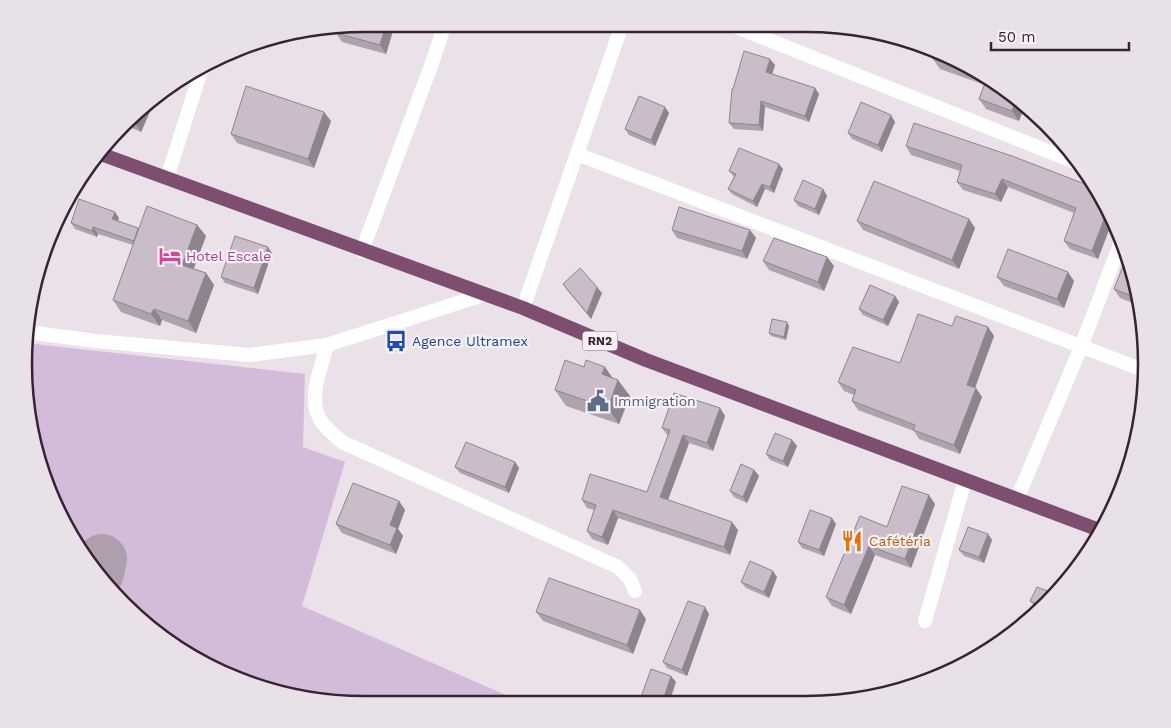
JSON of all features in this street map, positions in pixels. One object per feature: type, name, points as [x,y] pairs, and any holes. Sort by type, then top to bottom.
[{"type":"highway","name":"RN2","points":[[105,157],[523,308],[646,360],[1095,528]]},
{"type":"street","points":[[362,251],[442,32]]},
{"type":"street","points":[[523,308],[620,32]]},
{"type":"street","points":[[749,32],[1068,159]]},
{"type":"street","points":[[167,178],[199,76]]},
{"type":"street","points":[[577,154],[1138,369]]},
{"type":"street","points":[[1017,499],[1081,347],[1118,250]]},
{"type":"street","points":[[34,333],[96,342],[249,355],[327,345],[483,295]]},
{"type":"street","points":[[327,345],[315,391],[315,411],[324,425],[342,442],[618,567],[630,579],[635,591]]},
{"type":"street","points":[[925,621],[966,480]]},
{"type":"shaded area","points":[[33,344],[305,374],[303,447],[345,462],[302,606],[508,696],[364,696],[321,693],[299,689],[257,678],[217,661],[180,640],[162,627],[115,583],[101,566],[88,548],[67,511],[50,471],[39,429],[33,386]]},
{"type":"building","points":[[384,32],[380,45],[338,33]]},
{"type":"building","points":[[744,51],[770,59],[766,72],[815,88],[805,116],[761,101],[759,125],[729,123],[732,89]]},
{"type":"building","points":[[985,84],[1014,105],[1012,111],[979,99]]},
{"type":"building","points":[[246,86],[324,112],[308,159],[231,134]]},
{"type":"building","points":[[639,96],[665,107],[651,140],[625,129]]},
{"type":"building","points":[[861,102],[891,115],[878,145],[848,133]]},
{"type":"building","points":[[914,123],[1012,156],[1086,184],[1105,218],[1092,251],[1064,241],[1076,208],[1002,179],[995,194],[957,182],[962,165],[906,146]]},
{"type":"building","points":[[739,148],[779,164],[770,187],[762,184],[753,201],[728,189],[736,174],[729,171]]},
{"type":"building","points":[[803,180],[823,189],[815,209],[794,200]]},
{"type":"building","points":[[874,181],[969,219],[952,260],[857,221]]},
{"type":"building","points":[[79,199],[115,212],[112,219],[138,228],[134,241],[93,227],[92,231],[71,223]]},
{"type":"building","name":"Hotel Escale","points":[[147,206],[197,225],[182,265],[206,273],[188,321],[154,309],[151,314],[113,300]]},
{"type":"building","points":[[679,207],[750,230],[742,251],[672,230]]},
{"type":"building","points":[[235,236],[268,247],[254,288],[221,277]]},
{"type":"building","points":[[774,238],[827,257],[818,282],[763,261]]},
{"type":"building","points":[[1008,249],[1068,272],[1057,299],[997,277]]},
{"type":"building","points":[[1123,265],[1131,296],[1114,289]]},
{"type":"building","points":[[580,268],[597,287],[587,313],[563,284]]},
{"type":"building","points":[[870,285],[895,296],[883,320],[859,309]]},
{"type":"building","points":[[918,314],[952,326],[956,316],[988,327],[967,385],[976,388],[954,445],[913,430],[915,425],[852,401],[856,390],[838,382],[853,347],[900,363]]},
{"type":"building","points":[[772,319],[787,322],[784,337],[769,333]]},
{"type":"building","points":[[565,360],[584,367],[586,360],[605,367],[602,374],[618,380],[608,408],[555,390]]},
{"type":"building","points":[[674,393],[720,408],[707,443],[683,435],[660,497],[732,522],[724,547],[613,510],[602,537],[587,531],[596,505],[582,500],[590,474],[647,492],[670,430],[662,428]]},
{"type":"building","points":[[775,433],[792,440],[783,461],[766,454]]},
{"type":"building","points":[[466,442],[515,462],[505,487],[455,467]]},
{"type":"building","points":[[741,464],[754,470],[743,497],[730,491]]},
{"type":"building","points":[[353,483],[399,501],[390,525],[397,528],[390,545],[336,524]]},
{"type":"building","points":[[902,486],[929,495],[905,559],[869,546],[844,605],[826,597],[860,516],[887,527]]},
{"type":"building","points":[[810,510],[832,518],[819,550],[798,542]]},
{"type":"building","points":[[968,527],[988,534],[979,557],[959,550]]},
{"type":"building","points":[[750,561],[773,571],[764,592],[741,582]]},
{"type":"building","points":[[549,578],[640,610],[627,645],[536,612]]},
{"type":"building","points":[[1037,587],[1048,591],[1036,603],[1030,601]]},
{"type":"building","points":[[688,601],[705,607],[682,670],[663,662]]},
{"type":"building","points":[[651,669],[671,676],[664,696],[641,696]]},
{"type":"taxiway","points":[[101,565],[102,559]]},
{"type":"place","name":"Hotel Escale","points":[[170,256]]},
{"type":"place","name":"Agence Ultramex","points":[[396,341]]},
{"type":"place","name":"Immigration","points":[[598,401]]},
{"type":"place","name":"Cafétéria","points":[[852,541]]}]
